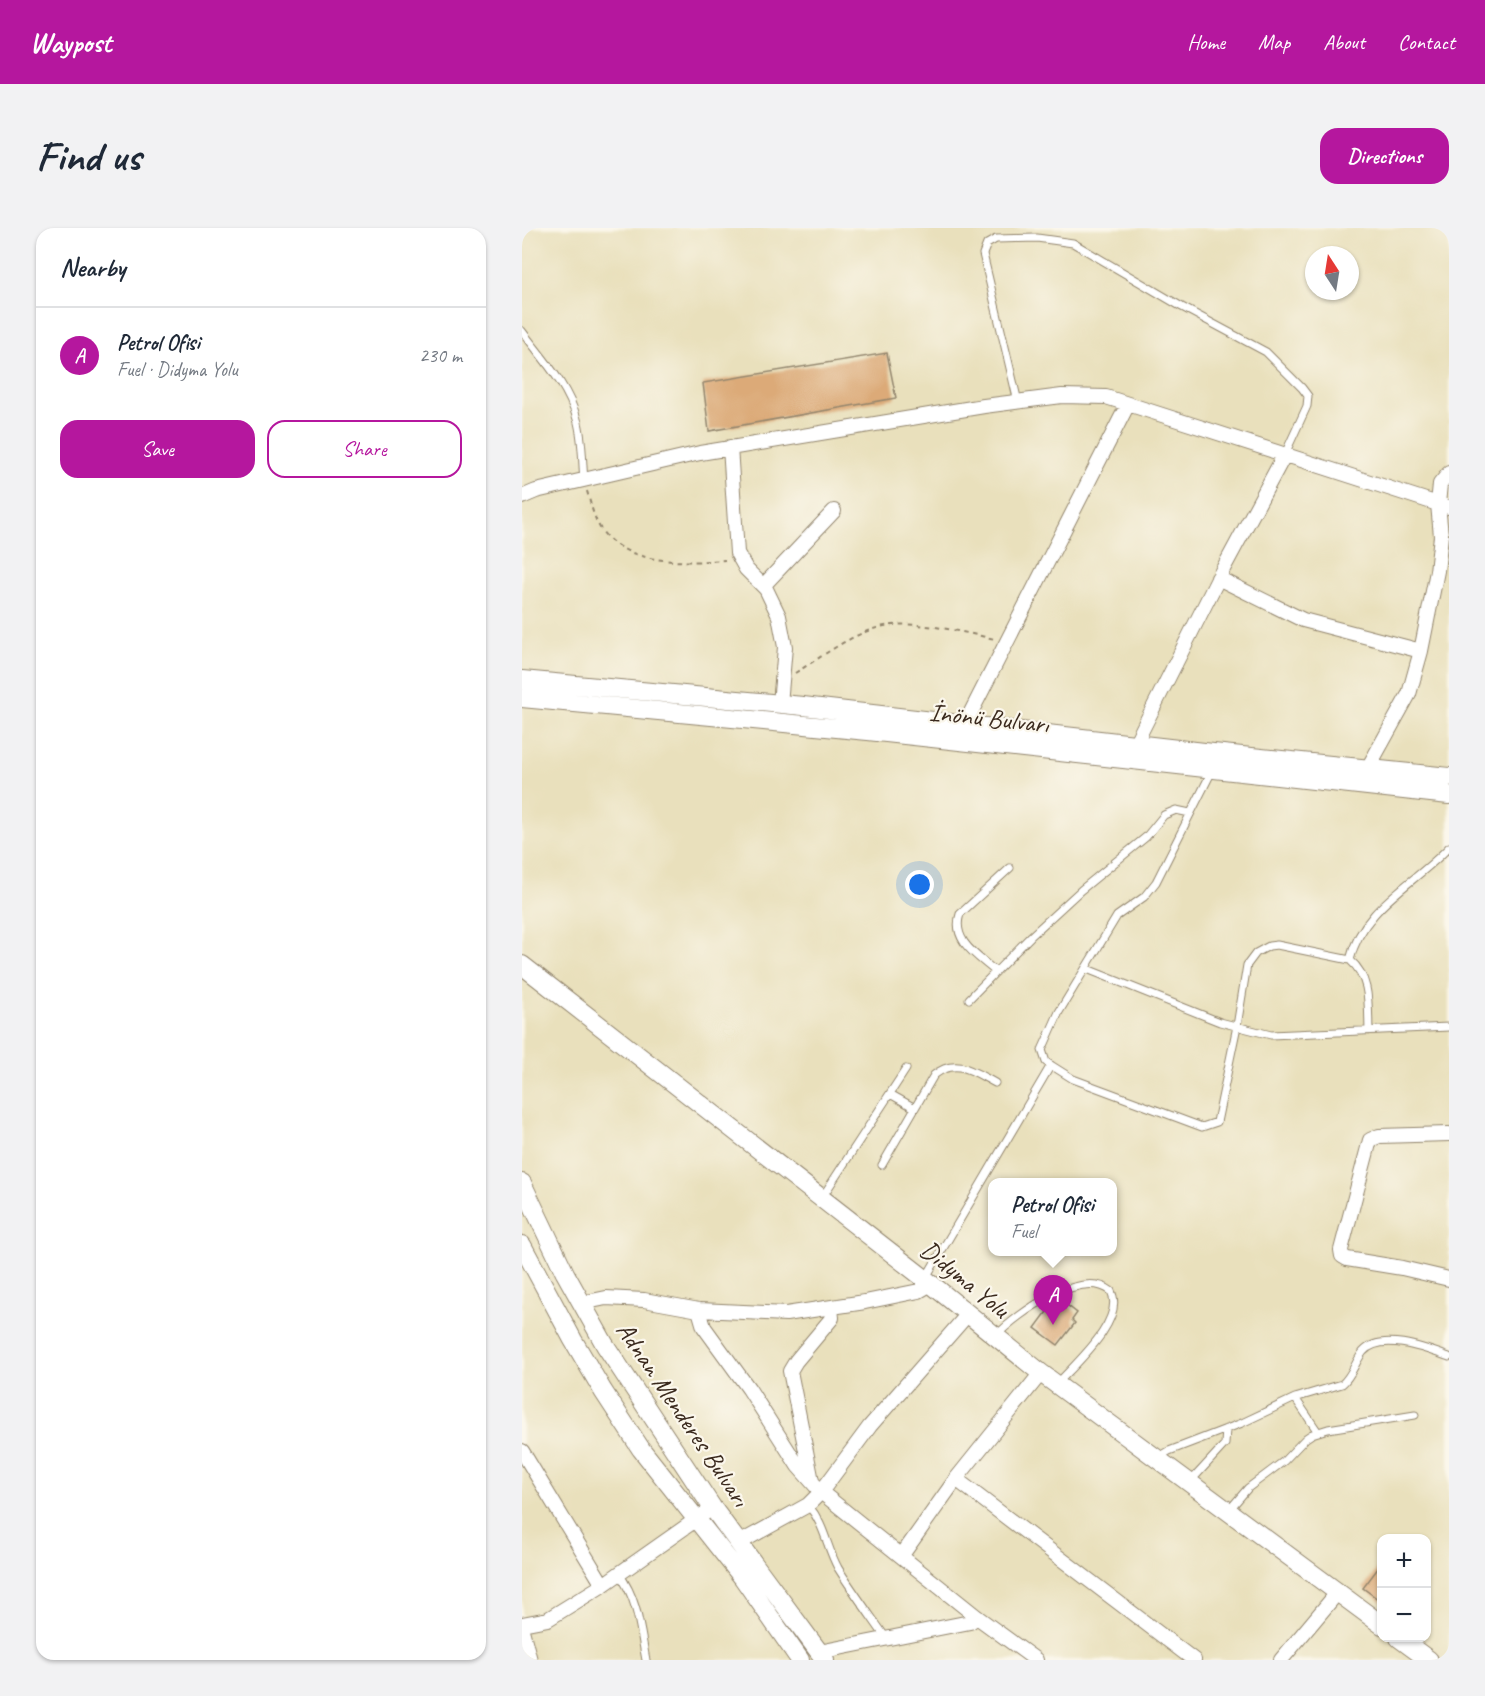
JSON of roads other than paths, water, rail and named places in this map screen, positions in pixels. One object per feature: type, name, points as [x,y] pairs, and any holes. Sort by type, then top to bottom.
[{"type":"main road","name":"İnönü Bulvarı","points":[[522,680],[780,704],[1449,777]]},
{"type":"main road","name":"İnönü Bulvarı","points":[[522,698],[868,731],[1449,795]]},
{"type":"main road","name":"Didyma Yolu","points":[[522,965],[928,1281],[1041,1373],[1377,1621]]},
{"type":"main road","name":"Adnan Menderes Bulvarı","points":[[522,1183],[605,1345],[712,1507],[822,1656]]},
{"type":"main road","name":"Adnan Menderes Bulvarı","points":[[522,1245],[546,1293],[603,1391],[641,1449],[743,1578],[800,1660]]},
{"type":"main road","points":[[1404,1642],[1429,1660]]},
{"type":"street","points":[[522,497],[536,491],[730,447],[1062,396],[1106,397],[1444,506]]},
{"type":"street","points":[[965,724],[1128,404]]},
{"type":"street","points":[[730,447],[737,553],[746,569],[763,586],[780,616],[785,647],[780,704]]},
{"type":"street","points":[[1135,744],[1218,578],[1285,454]]},
{"type":"street","points":[[1368,768],[1409,694],[1437,571],[1444,506],[1440,484],[1449,473]]},
{"type":"street","points":[[763,586],[834,511]]},
{"type":"street","points":[[1218,578],[1303,620],[1420,651]]},
{"type":"street","points":[[1449,1134],[1378,1136],[1370,1140],[1341,1250],[1342,1256],[1347,1259],[1449,1279]]},
{"type":"street","points":[[582,1303],[614,1298],[644,1300],[699,1310],[786,1314],[919,1291],[928,1281]]},
{"type":"street","points":[[812,1481],[790,1371],[795,1360],[832,1318],[831,1308]]},
{"type":"street","points":[[699,1310],[704,1327],[798,1466],[821,1492],[977,1617],[1036,1660]]},
{"type":"street","points":[[739,1543],[808,1505],[821,1492],[870,1426],[968,1314]]},
{"type":"street","points":[[902,1555],[956,1479],[1041,1373]]},
{"type":"street","points":[[522,1451],[603,1585]]},
{"type":"street","points":[[956,1479],[1194,1660]]},
{"type":"street","points":[[522,1624],[548,1619],[603,1585],[697,1520],[712,1507]]},
{"type":"street","points":[[1281,1660],[1338,1592]]},
{"type":"street","points":[[822,1656],[886,1638],[970,1622],[977,1617]]},
{"type":"street","points":[[522,1630],[530,1660]]},
{"type":"lane","points":[[1018,402],[983,254],[987,244],[996,239],[1024,237],[1073,243],[1182,307],[1266,352],[1278,362],[1306,391],[1308,401],[1285,454]]},
{"type":"lane","points":[[522,331],[563,386],[573,405],[580,429],[584,480]]},
{"type":"lane","points":[[1213,769],[1156,882],[1144,897],[1118,916],[1059,1012],[1042,1050],[1043,1058],[1073,1079],[1202,1127],[1217,1122],[1247,965],[1251,958],[1262,949],[1277,945],[1350,960],[1361,972],[1366,985],[1369,1031]]},
{"type":"lane","points":[[969,999],[1081,890],[1146,837],[1164,815],[1176,810],[1190,813]]},
{"type":"lane","points":[[1350,960],[1353,947],[1372,918],[1392,895],[1449,847]]},
{"type":"lane","points":[[996,972],[962,940],[957,928],[960,914],[1010,868]]},
{"type":"lane","points":[[1087,969],[1220,1022],[1272,1035],[1449,1027]]},
{"type":"lane","points":[[928,1281],[1051,1065]]},
{"type":"lane","points":[[882,1165],[934,1076],[947,1068],[964,1066],[995,1083]]},
{"type":"lane","points":[[821,1198],[906,1070]]},
{"type":"lane","points":[[890,1094],[915,1108]]},
{"type":"lane","points":[[995,1336],[1016,1318],[1059,1293],[1089,1284],[1100,1285],[1108,1289],[1113,1295],[1114,1304],[1108,1324],[1057,1385]]},
{"type":"lane","points":[[1157,1459],[1169,1451],[1226,1429],[1295,1398],[1342,1384],[1363,1353],[1375,1343],[1392,1342],[1449,1357]]},
{"type":"lane","points":[[1295,1398],[1318,1432]]},
{"type":"lane","points":[[1228,1511],[1248,1488],[1284,1461],[1306,1438],[1318,1432],[1415,1415]]},
{"type":"lane","points":[[1189,1482],[1225,1444],[1226,1429]]},
{"type":"lane","points":[[808,1505],[818,1516],[824,1528],[837,1567],[886,1638]]},
{"type":"lane","points":[[619,1574],[628,1586],[637,1608],[646,1660]]},
{"type":"place","name":"Petrol Ofisi","points":[[1053,1325]]}]
